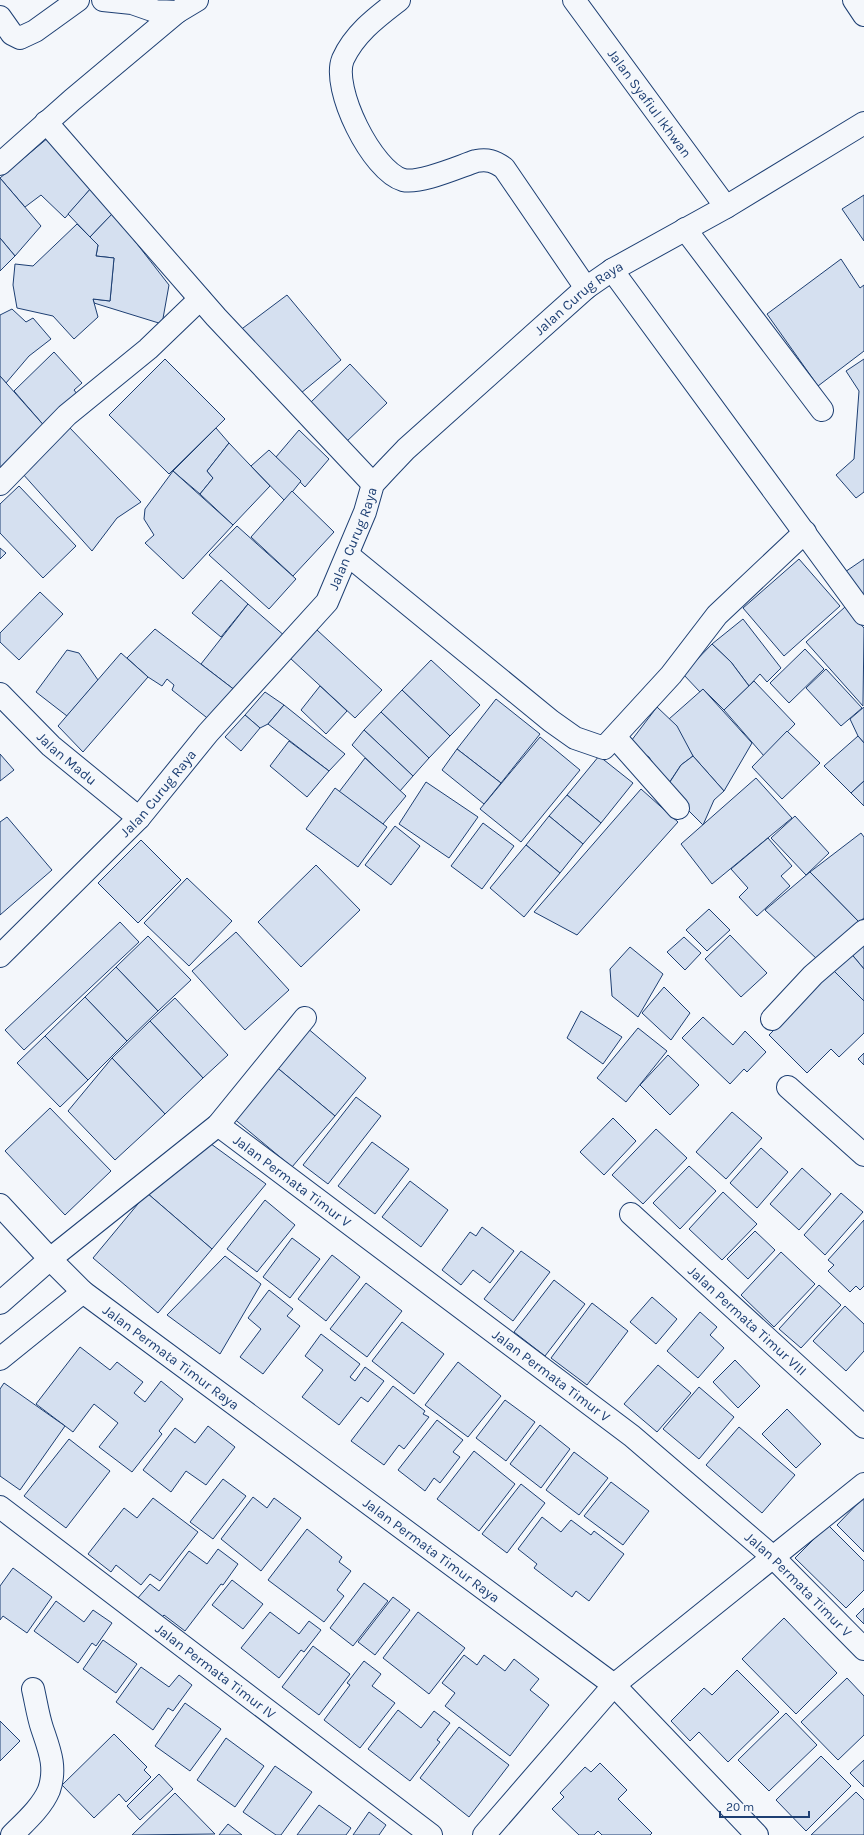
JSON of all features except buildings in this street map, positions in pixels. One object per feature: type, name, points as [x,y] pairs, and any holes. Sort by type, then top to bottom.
[{"type":"street","points":[[0,18],[12,34],[20,38],[35,31],[78,0]]},
{"type":"street","points":[[103,0],[132,3],[155,11],[176,12]]},
{"type":"street","points":[[0,164],[46,122],[176,12],[197,0]]},
{"type":"street","points":[[399,0],[369,24],[354,40],[343,60],[341,78],[348,104],[361,134],[384,167],[394,176],[404,180],[417,180],[476,161],[494,161],[504,168],[586,288]]},
{"type":"street","name":"Jalan Syafiul Ikhwan","points":[[574,0],[726,207]]},
{"type":"street","points":[[854,0],[864,15]]},
{"type":"street","points":[[46,122],[200,299],[373,484]]},
{"type":"street","name":"Jalan Curug Raya","points":[[0,956],[139,818],[208,733],[327,602],[348,555],[373,484],[406,449],[586,288],[612,270],[726,207],[864,123]]},
{"type":"street","points":[[685,229],[822,410]]},
{"type":"street","points":[[612,270],[864,614]]},
{"type":"street","points":[[0,484],[67,416],[148,349],[200,299]]},
{"type":"street","points":[[348,555],[563,730],[575,738],[604,748],[671,675],[717,615],[805,532]]},
{"type":"street","name":"Jalan Madu","points":[[0,694],[51,746],[139,818]]},
{"type":"street","points":[[615,737],[678,808]]},
{"type":"street","points":[[772,1019],[813,975],[864,931]]},
{"type":"street","points":[[0,1303],[50,1259],[218,1125],[305,1018]]},
{"type":"street","points":[[796,1094],[864,1155]]},
{"type":"street","name":"Jalan Permata Timur V","points":[[218,1125],[632,1436],[773,1557],[864,1649]]},
{"type":"street","name":"Jalan Permata Timur Raya","points":[[0,1204],[50,1259],[83,1292],[614,1685],[757,1835]]},
{"type":"street","name":"Jalan Permata Timur VIII","points":[[632,1214],[864,1427]]},
{"type":"street","points":[[0,1359],[83,1292]]},
{"type":"street","points":[[484,1835],[614,1685],[864,1484]]},
{"type":"street","name":"Jalan Permata Timur IV","points":[[0,1507],[431,1835]]},
{"type":"street","points":[[12,1835],[40,1805],[48,1790],[52,1772],[50,1746],[42,1727],[33,1689]]}]
